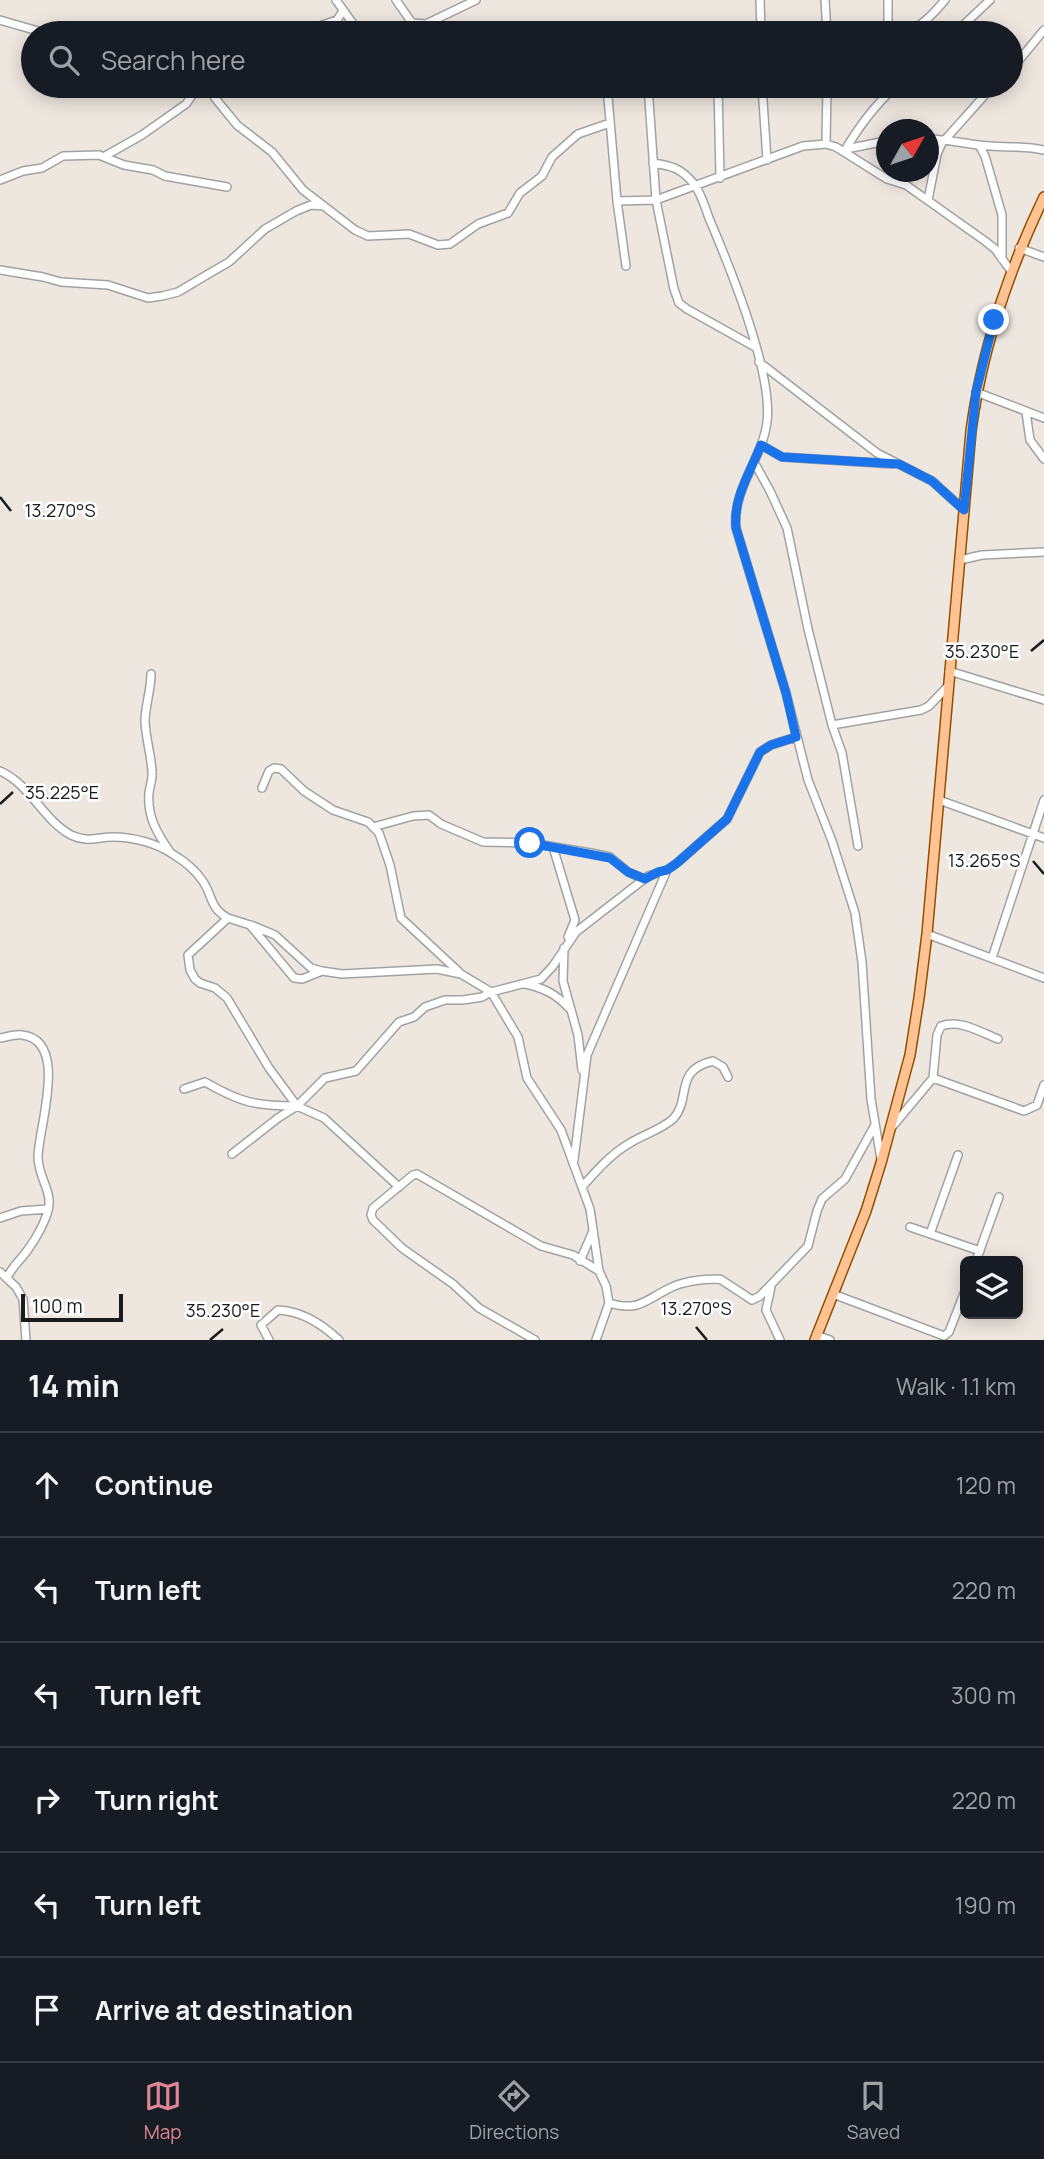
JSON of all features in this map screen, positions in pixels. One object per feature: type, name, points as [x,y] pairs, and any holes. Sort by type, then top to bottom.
[{"type":"main road","points":[[816,1338],[866,1211],[910,1055],[928,934],[949,671],[976,392],[994,320],[1010,271],[1044,197]]},
{"type":"street","points":[[335,0],[351,21]]},
{"type":"street","points":[[396,0],[411,21]]},
{"type":"street","points":[[432,21],[476,0]]},
{"type":"street","points":[[760,0],[761,21]]},
{"type":"street","points":[[825,0],[826,21]]},
{"type":"street","points":[[888,0],[888,21]]},
{"type":"street","points":[[922,21],[946,0]]},
{"type":"street","points":[[967,21],[987,1]]},
{"type":"street","points":[[334,21],[342,11]]},
{"type":"street","points":[[0,20],[21,26]]},
{"type":"street","points":[[1023,55],[1044,30]]},
{"type":"street","points":[[105,156],[142,135],[186,104],[190,98]]},
{"type":"street","points":[[215,98],[237,125],[266,146],[303,190],[355,230],[368,236],[410,234],[438,245],[450,244],[478,224],[508,213],[520,193],[542,176],[552,157],[578,134],[610,123]]},
{"type":"street","points":[[608,98],[626,266]]},
{"type":"street","points":[[650,98],[656,200],[679,303],[755,347]]},
{"type":"street","points":[[718,98],[720,178]]},
{"type":"street","points":[[763,98],[767,160]]},
{"type":"street","points":[[826,144],[827,98]]},
{"type":"street","points":[[845,151],[860,123],[883,98]]},
{"type":"street","points":[[928,200],[937,154],[983,98]]},
{"type":"street","points":[[939,139],[979,145],[1027,146],[1044,150]]},
{"type":"street","points":[[617,201],[656,200],[803,146],[826,144],[845,151],[887,179],[906,185],[928,200],[985,241],[1010,271]]},
{"type":"street","points":[[845,151],[876,144]]},
{"type":"street","points":[[979,145],[985,156],[1002,215],[1002,259]]},
{"type":"street","points":[[0,180],[23,171],[42,168],[64,156],[105,156],[124,165],[153,170],[165,176],[208,186],[228,187]]},
{"type":"street","points":[[653,163],[676,167],[695,185],[723,249],[759,361],[766,394],[767,422],[761,445],[739,496],[735,513],[736,528],[786,693],[796,737],[855,914],[862,962],[872,1099],[881,1163]]},
{"type":"street","points":[[1,271],[61,282],[108,285],[148,298],[162,296],[178,292],[220,268],[265,229],[296,211],[312,205],[325,206]]},
{"type":"street","points":[[1019,248],[1044,257]]},
{"type":"street","points":[[759,361],[877,453],[932,481],[964,510]]},
{"type":"street","points":[[976,392],[1044,418]]},
{"type":"street","points":[[1026,412],[1030,440],[1044,459]]},
{"type":"street","points":[[761,445],[782,457],[899,464]]},
{"type":"street","points":[[754,462],[786,528],[808,629],[832,725],[842,753],[858,846]]},
{"type":"street","points":[[960,560],[982,555],[1044,552]]},
{"type":"street","points":[[949,671],[1044,700]]},
{"type":"street","points":[[151,674],[145,721],[153,774],[148,807],[151,822],[171,853],[202,880],[215,909],[229,918],[275,935],[311,968],[322,971],[342,974],[432,969],[461,974]]},
{"type":"street","points":[[832,725],[921,710],[929,706],[948,685]]},
{"type":"street","points":[[574,1164],[587,1055],[667,870],[727,819],[760,752],[771,745],[796,737]]},
{"type":"street","points":[[262,788],[270,771],[274,768],[281,769],[304,791],[333,810],[368,822],[379,833],[390,865],[401,918],[461,974],[491,992],[518,1037],[527,1078],[561,1130],[590,1209],[599,1271],[606,1286],[608,1303],[596,1340]]},
{"type":"street","points":[[0,771],[46,810],[54,823],[71,834],[86,841],[109,837],[131,838],[171,853]]},
{"type":"street","points":[[939,800],[1044,838]]},
{"type":"street","points":[[992,958],[1044,800]]},
{"type":"street","points":[[373,827],[413,816],[429,815],[441,824],[483,842],[530,843],[610,858],[628,872],[645,879]]},
{"type":"street","points":[[553,847],[575,920],[565,947],[563,981],[578,1035],[583,1078]]},
{"type":"street","points":[[232,1154],[297,1106],[325,1078],[356,1071],[399,1022],[414,1017],[425,1007],[444,1000],[482,997],[509,986],[541,979],[576,932],[645,879],[667,870]]},
{"type":"street","points":[[229,918],[192,950],[187,960],[190,970],[200,983],[215,988],[227,998],[269,1068],[297,1106]]},
{"type":"street","points":[[250,925],[294,978],[302,979],[322,971]]},
{"type":"street","points":[[928,934],[1044,978]]},
{"type":"street","points":[[525,984],[543,988],[561,999],[569,1008]]},
{"type":"street","points":[[891,1128],[933,1079],[937,1035],[941,1026],[951,1022],[998,1039]]},
{"type":"street","points":[[0,1038],[22,1035],[33,1038],[47,1058],[49,1089],[38,1157],[40,1174],[50,1195],[48,1209],[29,1248],[7,1278]]},
{"type":"street","points":[[582,1187],[605,1162],[673,1118],[679,1111],[684,1084],[702,1063],[713,1061],[723,1067],[728,1077]]},
{"type":"street","points":[[933,1079],[1024,1111],[1032,1110],[1037,1105],[1044,1085]]},
{"type":"street","points":[[184,1089],[205,1082],[237,1100],[270,1106],[297,1106],[324,1118],[398,1187]]},
{"type":"street","points":[[608,1303],[636,1306],[677,1285],[709,1279],[720,1279],[752,1300],[771,1286],[808,1246],[822,1199],[845,1179],[875,1124]]},
{"type":"street","points":[[930,1234],[958,1155]]},
{"type":"street","points":[[535,1340],[506,1326],[473,1304],[453,1284],[402,1248],[373,1220],[373,1208],[417,1174],[541,1246],[573,1255],[599,1271]]},
{"type":"street","points":[[978,1256],[999,1197]]},
{"type":"street","points":[[0,1218],[21,1211],[48,1209]]},
{"type":"street","points":[[910,1227],[980,1251]]},
{"type":"street","points":[[580,1261],[593,1230]]},
{"type":"street","points":[[0,1272],[23,1299],[26,1340]]},
{"type":"street","points":[[771,1286],[766,1310],[780,1340]]},
{"type":"street","points":[[833,1294],[944,1336],[950,1332],[960,1305]]},
{"type":"street","points":[[269,1340],[261,1325],[278,1310],[291,1311],[320,1324],[339,1340]]},
{"type":"street","points":[[515,1340],[519,1331]]},
{"type":"street","points":[[816,1338],[830,1340]]},
{"type":"route","points":[[530,843],[610,858],[628,872],[645,879],[677,863],[727,819],[760,752],[771,745],[796,737],[786,693],[736,528],[735,513],[739,496],[761,445],[782,457],[899,464],[932,481],[964,510],[976,392],[994,320]]}]
